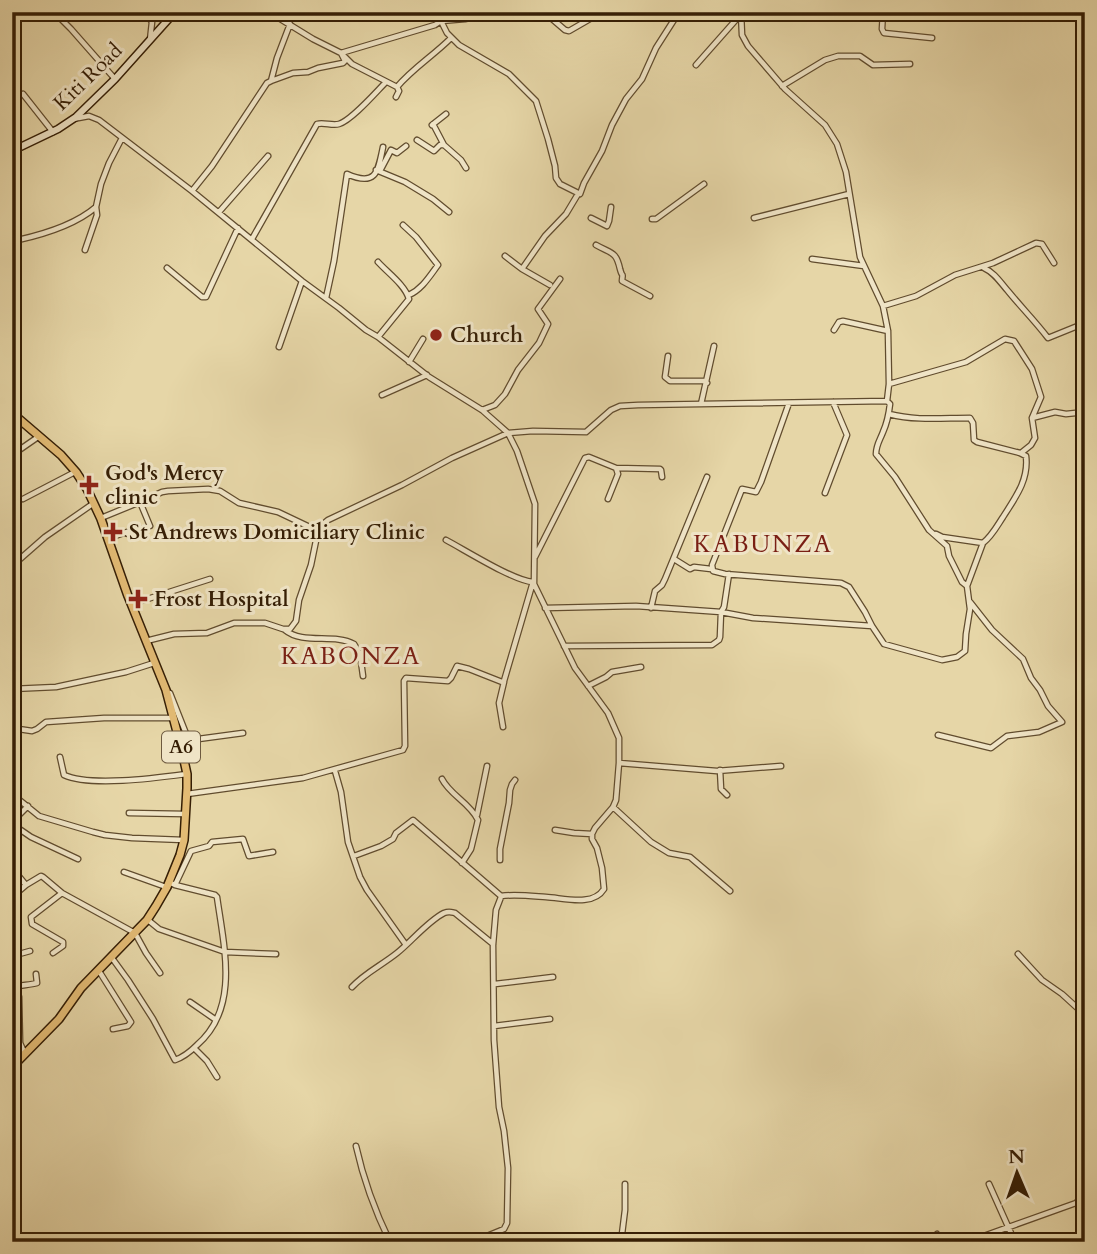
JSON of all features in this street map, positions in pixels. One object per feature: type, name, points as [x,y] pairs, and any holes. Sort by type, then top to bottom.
[{"type":"main road","name":"A6","points":[[12,413],[76,471],[94,503],[145,642],[166,690],[187,774],[184,840],[170,885],[147,920],[81,988],[60,1019],[12,1067]]},
{"type":"street","points":[[54,12],[115,79]]},
{"type":"street","points":[[145,12],[152,23],[150,41]]},
{"type":"street","name":"Kiti Road","points":[[12,151],[53,132],[72,119],[115,79],[175,12]]},
{"type":"street","points":[[269,12],[341,53],[352,64],[397,87]]},
{"type":"street","points":[[341,53],[442,21],[497,12]]},
{"type":"street","points":[[544,12],[567,31],[572,31],[602,12]]},
{"type":"street","points":[[522,269],[580,194],[626,99],[642,79],[656,48],[679,12]]},
{"type":"street","points":[[883,12],[884,33],[932,38]]},
{"type":"street","points":[[696,65],[742,13]]},
{"type":"street","points":[[742,13],[742,35],[748,47],[782,86],[818,118],[837,144],[844,164],[858,249],[883,306],[888,331],[887,401],[890,404],[876,454],[895,477],[929,530],[947,546],[949,556],[962,582],[967,586]]},
{"type":"street","points":[[442,21],[451,38],[474,55],[509,74],[536,101],[556,178],[560,184],[578,194]]},
{"type":"street","points":[[192,191],[271,80],[289,24]]},
{"type":"street","points":[[12,25],[17,49]]},
{"type":"street","points":[[397,87],[451,38]]},
{"type":"street","points":[[271,80],[343,63],[345,61],[341,53]]},
{"type":"street","points":[[782,86],[825,60],[838,56],[860,56],[873,65],[910,64]]},
{"type":"street","points":[[252,239],[317,124],[339,124],[348,119],[386,82]]},
{"type":"street","points":[[396,97],[399,91],[397,87]]},
{"type":"street","points":[[23,94],[53,132]]},
{"type":"street","points":[[446,114],[432,125],[444,145],[466,168]]},
{"type":"street","points":[[72,119],[94,117],[219,212],[366,330],[427,375],[482,410],[508,433],[535,504],[533,582],[499,703],[503,727]]},
{"type":"street","points":[[85,250],[97,215],[101,184],[122,138]]},
{"type":"street","points":[[417,140],[434,151],[444,145]]},
{"type":"street","points":[[376,170],[381,169],[391,150],[397,153],[406,146]]},
{"type":"street","points":[[326,298],[347,174],[368,180],[376,170],[383,147]]},
{"type":"street","points":[[219,212],[268,156]]},
{"type":"street","points":[[376,170],[405,182],[449,212]]},
{"type":"street","points":[[652,219],[656,219],[705,184]]},
{"type":"street","points":[[754,218],[849,194]]},
{"type":"street","points":[[18,240],[53,230],[86,215],[96,207]]},
{"type":"street","points":[[591,219],[607,226],[611,207]]},
{"type":"street","points":[[404,225],[438,265],[425,283],[409,295]]},
{"type":"street","points":[[167,268],[202,297],[206,297],[238,228]]},
{"type":"street","points":[[883,306],[916,296],[955,275],[983,267],[1037,243],[1042,244],[1055,263]]},
{"type":"street","points":[[597,245],[619,259],[622,281],[650,296]]},
{"type":"street","points":[[505,256],[551,285]]},
{"type":"street","points":[[812,259],[864,266]]},
{"type":"street","points":[[378,262],[409,295]]},
{"type":"street","points":[[983,267],[998,278],[1048,338],[1085,323]]},
{"type":"street","points":[[550,293],[551,278]]},
{"type":"street","points":[[482,410],[495,405],[505,394],[518,370],[539,343],[548,324],[538,309],[560,279]]},
{"type":"street","points":[[279,346],[302,281]]},
{"type":"street","points":[[378,337],[408,302],[409,295]]},
{"type":"street","points":[[834,330],[839,322],[843,321],[888,331]]},
{"type":"street","points":[[409,362],[423,339]]},
{"type":"street","points":[[889,384],[966,362],[1005,339],[1014,341],[1031,369],[1040,392],[1040,403],[1032,418],[1035,438],[1031,445],[1020,453]]},
{"type":"street","points":[[701,404],[714,345]]},
{"type":"street","points":[[668,356],[667,379],[706,383]]},
{"type":"street","points":[[382,395],[427,375]]},
{"type":"street","points":[[285,630],[290,629],[296,621],[299,600],[322,525],[336,515],[508,433],[586,432],[611,410],[638,405],[887,401]]},
{"type":"street","points":[[825,494],[847,435],[833,402]]},
{"type":"street","points":[[712,569],[742,489],[755,492],[761,482],[789,403]]},
{"type":"street","points":[[1032,418],[1055,412],[1084,412],[1085,423]]},
{"type":"street","points":[[674,559],[690,569],[694,567],[729,574],[847,585],[884,644],[942,660],[961,655],[966,649],[970,601],[967,586],[983,543],[995,529],[1022,484],[1026,456],[976,441],[974,423],[970,418],[905,419],[888,414]]},
{"type":"street","points":[[12,455],[38,437]]},
{"type":"street","points":[[534,559],[585,458],[589,457],[616,468],[660,469],[662,477]]},
{"type":"street","points":[[608,499],[618,474],[616,468]]},
{"type":"street","points":[[23,499],[76,471]]},
{"type":"street","points":[[651,608],[655,592],[662,585],[674,559],[707,477]]},
{"type":"street","points":[[101,519],[162,492],[208,489],[220,491],[239,503],[278,512],[318,531]]},
{"type":"street","points":[[108,539],[150,526],[140,502]]},
{"type":"street","points":[[12,566],[45,537],[94,503]]},
{"type":"street","points":[[929,530],[942,537],[983,543]]},
{"type":"street","points":[[446,540],[508,573],[533,582]]},
{"type":"street","points":[[564,646],[712,645],[720,637],[721,612],[729,574]]},
{"type":"street","points":[[129,600],[135,603],[210,579]]},
{"type":"street","points":[[354,856],[393,839],[396,833],[413,820],[501,897],[572,900],[593,898],[600,895],[604,889],[592,834],[616,800],[619,738],[608,713],[575,668],[533,582]]},
{"type":"street","points":[[939,735],[991,748],[1007,736],[1039,732],[1062,722],[1048,706],[1023,659],[992,630],[970,601]]},
{"type":"street","points":[[545,608],[636,606],[872,626]]},
{"type":"street","points":[[145,642],[174,634],[207,633],[234,623],[265,623],[294,636],[342,639],[354,643],[360,654],[363,676]]},
{"type":"street","points":[[12,689],[57,687],[155,666],[165,681],[189,738],[195,740],[243,733]]},
{"type":"street","points":[[187,794],[291,781],[403,750],[406,678],[447,681],[457,666],[505,681]]},
{"type":"street","points":[[588,686],[611,672],[641,667]]},
{"type":"street","points":[[12,728],[32,731],[46,722],[104,718],[174,718]]},
{"type":"street","points":[[60,757],[64,775],[86,781],[187,774]]},
{"type":"street","points":[[619,763],[720,771],[782,766]]},
{"type":"street","points":[[462,863],[471,849],[487,765]]},
{"type":"street","points":[[335,771],[341,792],[348,842],[360,877],[406,944]]},
{"type":"street","points":[[720,771],[721,789],[727,795]]},
{"type":"street","points":[[12,775],[16,779],[12,785]]},
{"type":"street","points":[[442,779],[449,790],[477,816]]},
{"type":"street","points":[[500,860],[510,790],[515,780]]},
{"type":"street","points":[[12,794],[39,816],[105,835],[184,840]]},
{"type":"street","points":[[28,806],[12,822],[31,837],[78,859]]},
{"type":"street","points":[[613,807],[651,842],[669,853],[690,857],[730,891]]},
{"type":"street","points":[[129,813],[186,814]]},
{"type":"street","points":[[555,830],[592,834]]},
{"type":"street","points":[[170,885],[191,851],[209,846],[212,842],[243,839],[249,856],[274,852]]},
{"type":"street","points":[[12,868],[26,885]]},
{"type":"street","points":[[112,958],[153,1019],[174,1059],[177,1060],[194,1048],[212,1030],[224,1004],[226,961],[217,896],[124,872]]},
{"type":"street","points":[[12,897],[26,885],[43,877],[62,893],[135,933],[160,973]]},
{"type":"street","points":[[53,953],[63,946],[63,942],[32,924],[32,917],[62,893]]},
{"type":"street","points":[[485,1242],[487,1236],[504,1228],[507,1223],[508,1168],[499,1107],[494,1026],[494,944],[496,910],[501,897]]},
{"type":"street","points":[[352,987],[363,976],[396,955],[413,937],[444,913],[452,912],[494,944]]},
{"type":"street","points":[[147,920],[159,929],[225,952],[276,954]]},
{"type":"street","points":[[12,956],[30,951]]},
{"type":"street","points":[[1018,954],[1042,980],[1085,1015]]},
{"type":"street","points":[[99,971],[131,1022],[128,1026],[113,1030]]},
{"type":"street","points":[[25,1054],[19,1033],[19,997],[13,987],[37,983],[36,974]]},
{"type":"street","points":[[495,984],[553,977]]},
{"type":"street","points":[[190,1002],[216,1020]]},
{"type":"street","points":[[494,1026],[550,1019]]},
{"type":"street","points":[[194,1048],[207,1061],[217,1077]]},
{"type":"street","points":[[356,1146],[366,1187],[390,1242]]},
{"type":"street","points":[[621,1242],[625,1184]]},
{"type":"street","points":[[989,1184],[1015,1242]]},
{"type":"street","points":[[967,1242],[1076,1203],[1085,1193]]},
{"type":"street","points":[[937,1234],[942,1242]]},
{"type":"place","name":"Church","points":[[436,335]]},
{"type":"place","name":"God's Mercy clinic","points":[[89,485]]},
{"type":"place","name":"St Andrews Domiciliary Clinic","points":[[113,532]]},
{"type":"place","name":"Frost Hospital","points":[[138,599]]},
{"type":"district","name":"KABUNZA","points":[[763,544]]},
{"type":"district","name":"KABONZA","points":[[351,656]]}]
